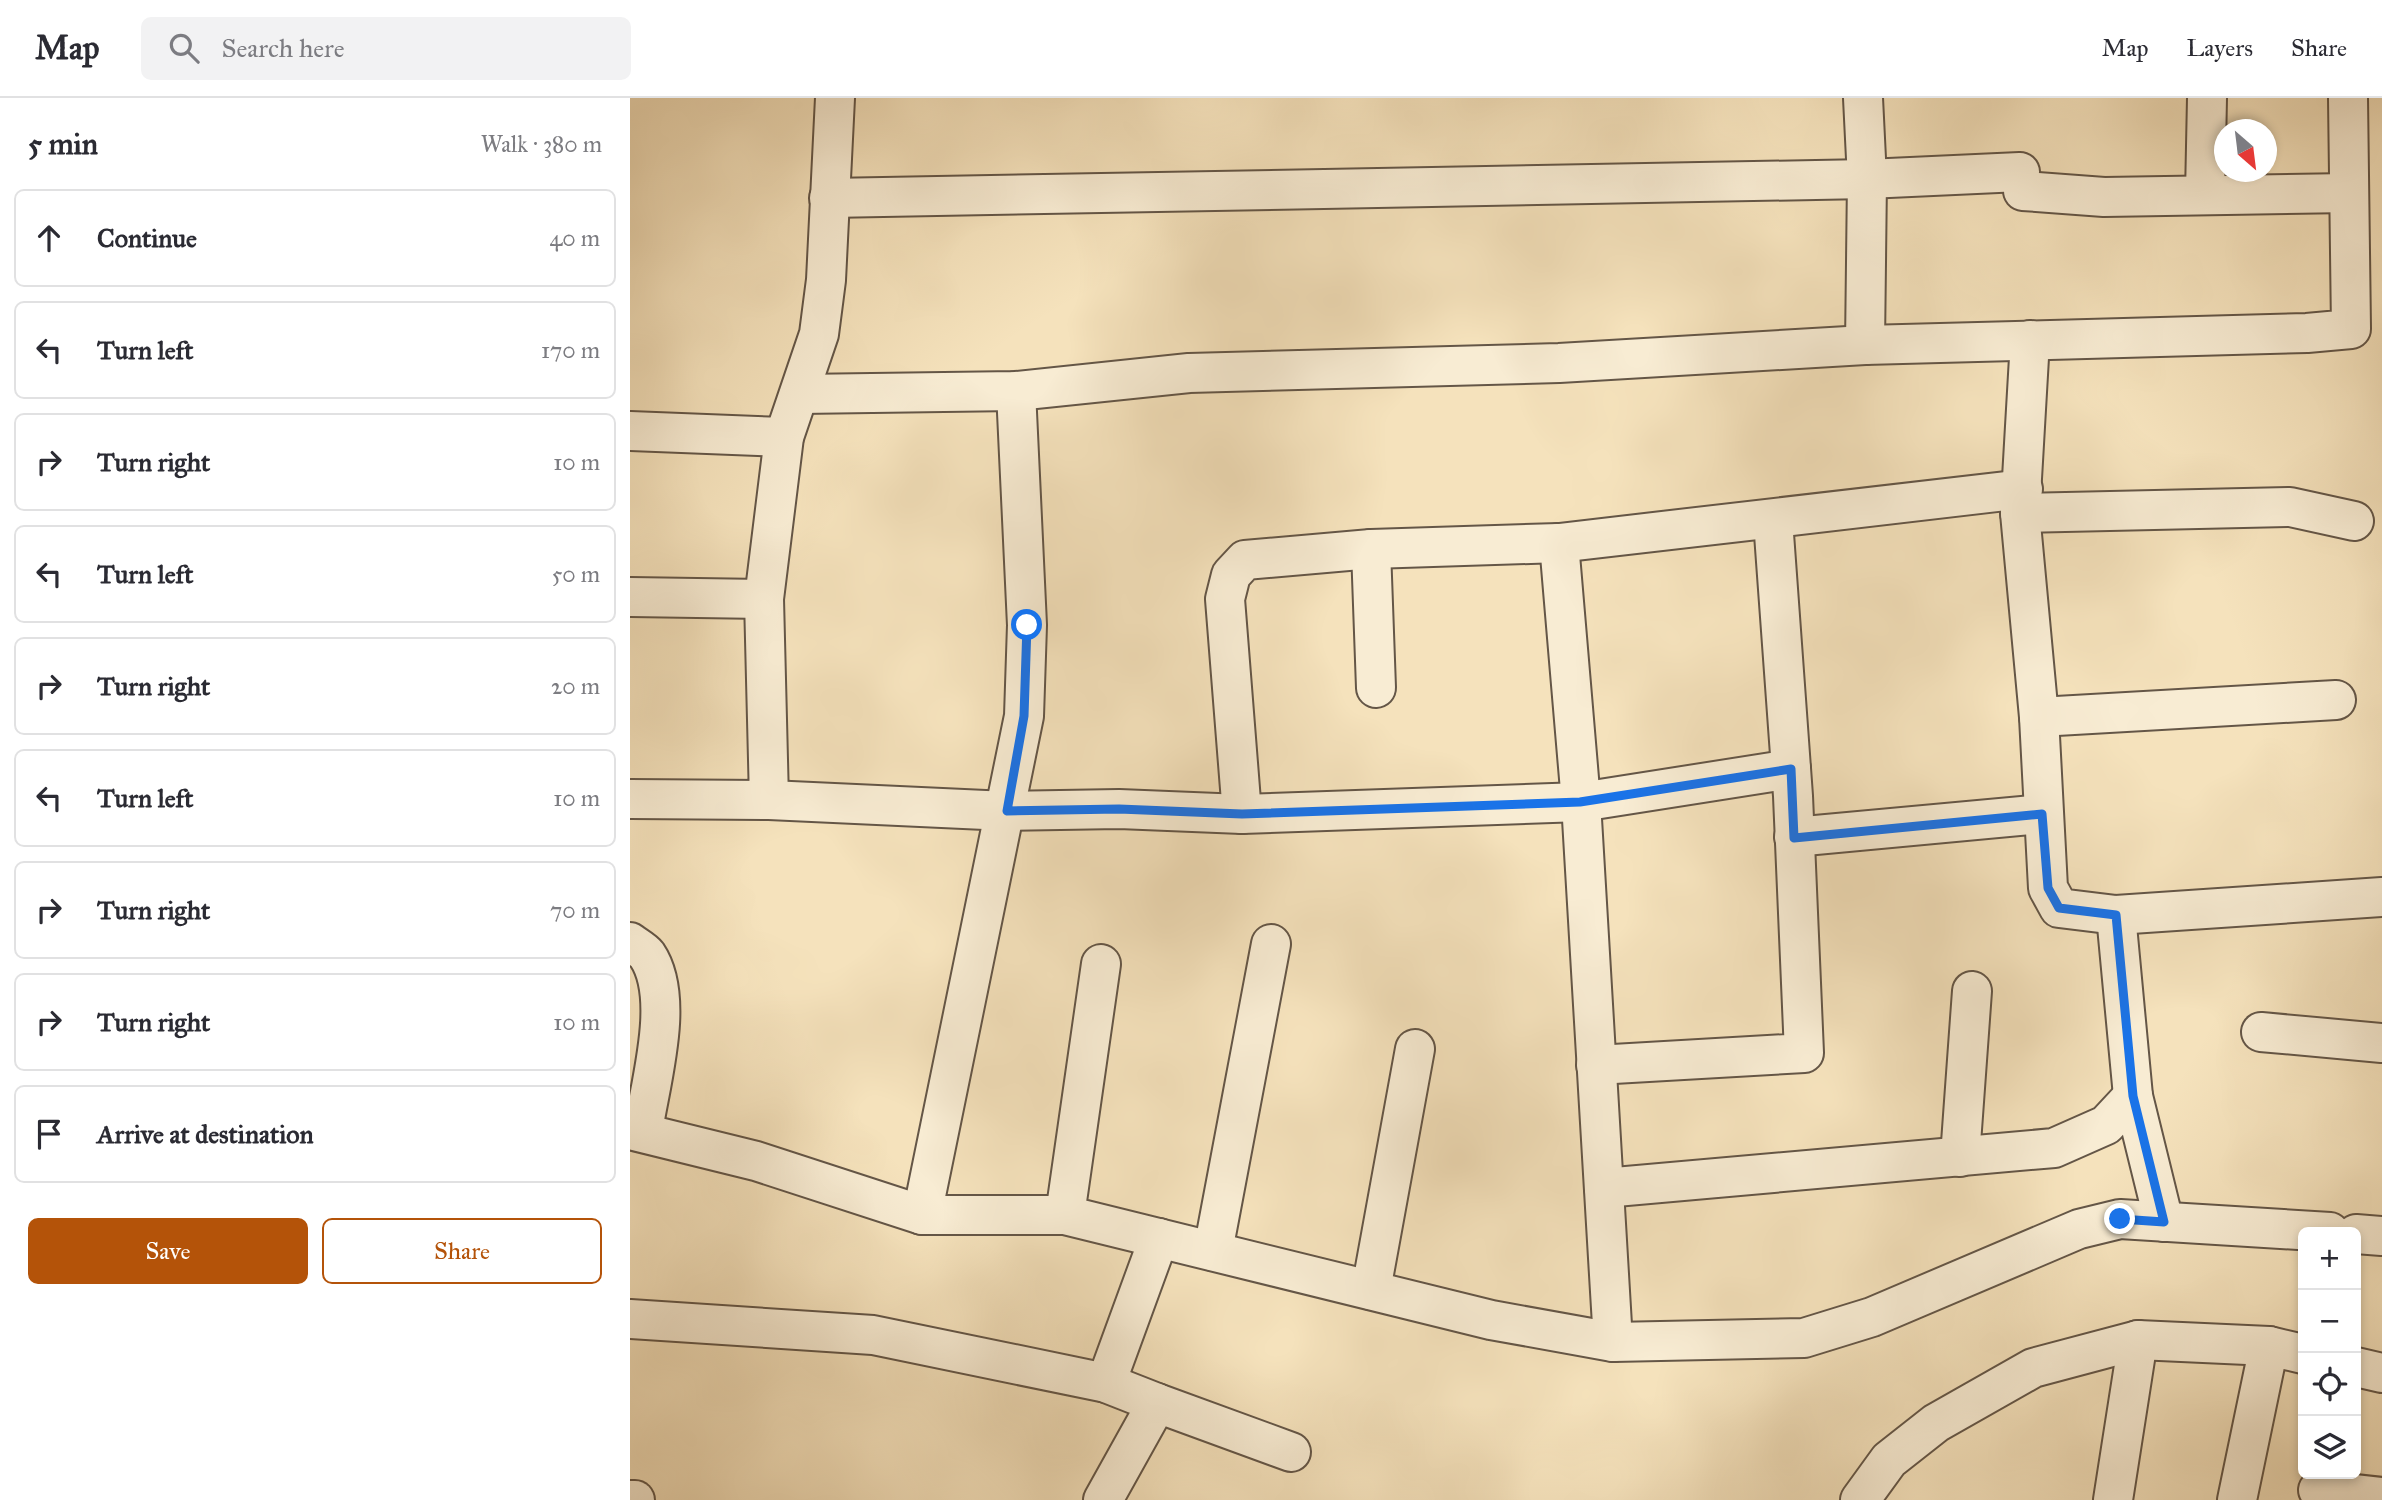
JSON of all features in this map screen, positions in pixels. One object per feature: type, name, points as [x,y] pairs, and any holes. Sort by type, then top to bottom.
[{"type":"street","points":[[769,800],[764,599],[784,437],[819,334],[826,280],[835,98]]},
{"type":"street","points":[[1863,98],[1867,179],[1865,345]]},
{"type":"street","points":[[2205,195],[2207,98]]},
{"type":"street","points":[[800,394],[1016,391],[1189,373],[1559,362],[1865,345],[2307,333],[2350,329],[2348,98]]},
{"type":"street","points":[[829,198],[1867,179],[2021,182],[2104,197],[2349,193]]},
{"type":"street","points":[[2030,340],[2022,501],[2039,717],[2042,814],[2048,888],[2059,908],[2116,915],[2382,897]]},
{"type":"street","points":[[922,1215],[1007,811],[1024,716],[1027,625],[1016,391]]},
{"type":"street","points":[[630,431],[784,437]]},
{"type":"street","points":[[1242,814],[1225,599],[1231,575],[1245,560],[1371,549],[1559,543],[1773,520],[2022,501],[2290,507],[2354,521]]},
{"type":"street","points":[[1596,1065],[1804,1053],[1791,769],[1773,520]]},
{"type":"street","points":[[1559,543],[1580,802],[1613,1342]]},
{"type":"street","points":[[1371,549],[1376,688]]},
{"type":"street","points":[[630,597],[764,599]]},
{"type":"street","points":[[2039,717],[2336,700]]},
{"type":"street","points":[[630,799],[769,800],[1007,811],[1119,809],[1242,814],[1580,802],[1791,769]]},
{"type":"street","points":[[1794,838],[2042,814]]},
{"type":"street","points":[[2116,915],[2133,1096],[2164,1222]]},
{"type":"street","points":[[630,942],[646,954],[659,980],[662,1010],[636,1130],[756,1161],[922,1215],[1065,1215],[1490,1320],[1613,1342],[1804,1338],[1872,1317],[2079,1228],[2120,1219],[2298,1230]]},
{"type":"street","points":[[1213,1251],[1271,944]]},
{"type":"street","points":[[1065,1215],[1101,964]]},
{"type":"street","points":[[1960,1157],[1972,991]]},
{"type":"street","points":[[2261,1032],[2382,1043]]},
{"type":"street","points":[[1371,1290],[1415,1049]]},
{"type":"street","points":[[1604,1188],[2054,1148],[2106,1125],[2133,1096]]},
{"type":"street","points":[[2361,1234],[2382,1236]]},
{"type":"street","points":[[1106,1383],[1159,1238]]},
{"type":"street","points":[[630,1319],[873,1335],[1106,1383],[1291,1452]]},
{"type":"street","points":[[2113,1500],[2138,1340]]},
{"type":"street","points":[[1860,1500],[1889,1461],[1936,1423],[1972,1400],[2033,1368],[2138,1340],[2286,1350],[2237,1500]]},
{"type":"street","points":[[2361,1368],[2382,1373]]},
{"type":"street","points":[[1103,1500],[1157,1403]]},
{"type":"street","points":[[2318,1490],[2382,1497]]},
{"type":"route","points":[[1027,625],[1024,716],[1007,811],[1119,809],[1242,814],[1580,802],[1791,769],[1794,838],[2042,814],[2048,888],[2059,908],[2116,915],[2133,1096],[2164,1222],[2120,1219]]}]
